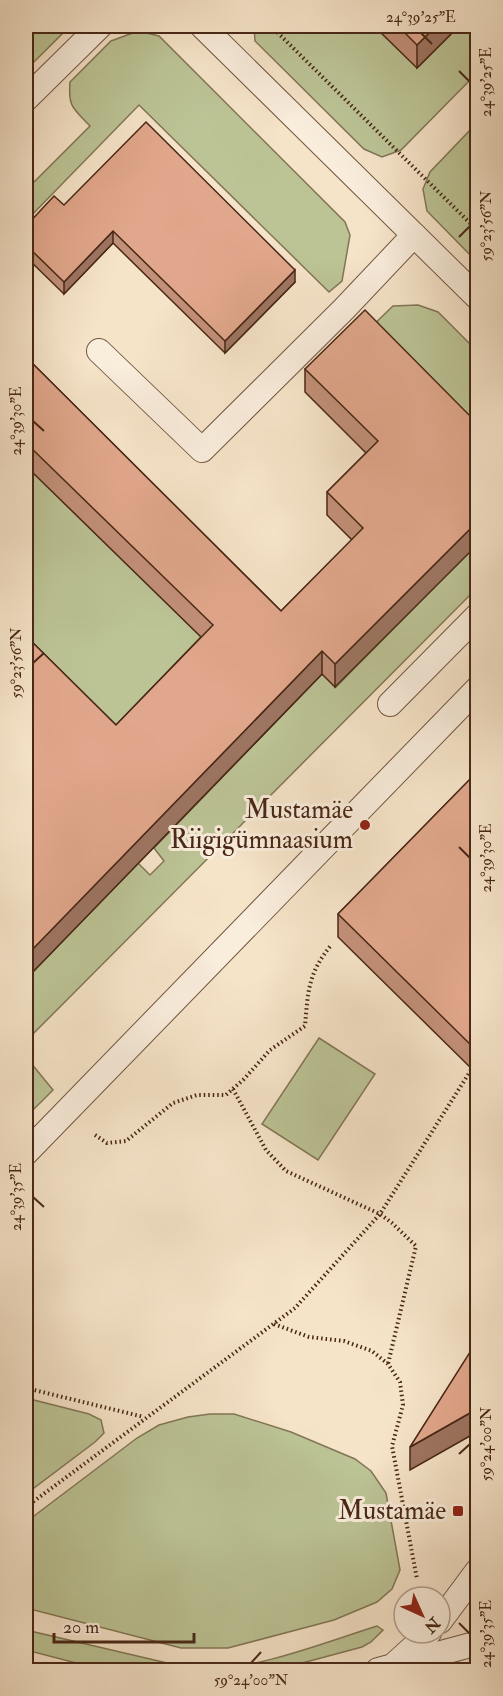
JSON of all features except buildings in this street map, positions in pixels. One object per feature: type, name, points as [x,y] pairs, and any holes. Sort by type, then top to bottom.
[{"type":"lane","points":[[26,99],[100,26]]},
{"type":"lane","points":[[202,26],[477,298]]},
{"type":"lane","points":[[99,351],[202,450],[344,309],[414,235]]},
{"type":"lane","points":[[390,704],[477,615]]},
{"type":"lane","points":[[26,1153],[477,688]]},
{"type":"lane","points":[[452,1604],[477,1570]]},
{"type":"lane","points":[[386,1668],[477,1643]]},
{"type":"lane","points":[[386,1668],[414,1645]]},
{"type":"path","points":[[271,26],[477,231]]},
{"type":"path","points":[[87,1130],[107,1143],[126,1141],[173,1103],[197,1095],[226,1095],[270,1050],[305,1026],[308,985],[321,957],[332,944]]},
{"type":"path","points":[[26,1507],[295,1308],[380,1214],[477,1059]]},
{"type":"path","points":[[233,1089],[266,1150],[286,1171],[380,1214],[392,1222],[416,1246],[388,1364]]},
{"type":"path","points":[[274,1324],[309,1337],[344,1341],[372,1350],[388,1364],[400,1382],[403,1405],[392,1446],[417,1579]]},
{"type":"path","points":[[26,1388],[145,1417]]},
{"type":"green space","points":[[32,26],[70,26],[26,68],[26,32]]},
{"type":"green space","points":[[254,26],[374,26],[417,67],[459,26],[472,26],[477,31],[477,73],[401,150],[382,157],[364,149],[255,41]]},
{"type":"green space","points":[[138,31],[159,36],[345,222],[350,235],[342,281],[329,292],[139,105],[26,221],[26,190],[90,126],[73,107],[70,82],[111,41]]},
{"type":"green space","points":[[473,127],[478,130],[477,262],[427,211],[423,189],[430,172]]},
{"type":"green space","points":[[418,305],[438,312],[477,351],[477,446],[365,333],[393,306]]},
{"type":"green space","points":[[26,466],[213,648],[116,748],[26,659]]},
{"type":"green space","points":[[477,544],[477,588],[26,1041],[26,979],[138,863],[150,875],[164,861],[154,848],[322,674],[336,687]]},
{"type":"green space","points":[[319,1038],[375,1074],[318,1160],[262,1124]]},
{"type":"green space","points":[[26,1057],[53,1090],[26,1117]]},
{"type":"green space","points":[[26,1398],[89,1414],[101,1420],[104,1433],[26,1494]]},
{"type":"green space","points":[[234,1414],[291,1432],[355,1459],[371,1471],[386,1493],[400,1570],[392,1589],[377,1602],[334,1620],[228,1648],[181,1648],[26,1608],[26,1522],[137,1438],[159,1425],[188,1417]]},
{"type":"green space","points":[[377,1626],[383,1630],[362,1647],[276,1670],[199,1670],[222,1669],[267,1660]]},
{"type":"green space","points":[[26,1630],[197,1670],[103,1670],[26,1650]]},
{"type":"place","name":"Mustamäe Riigigümnaasium","points":[[365,825]]},
{"type":"place","name":"Mustamäe","points":[[458,1511]]}]
